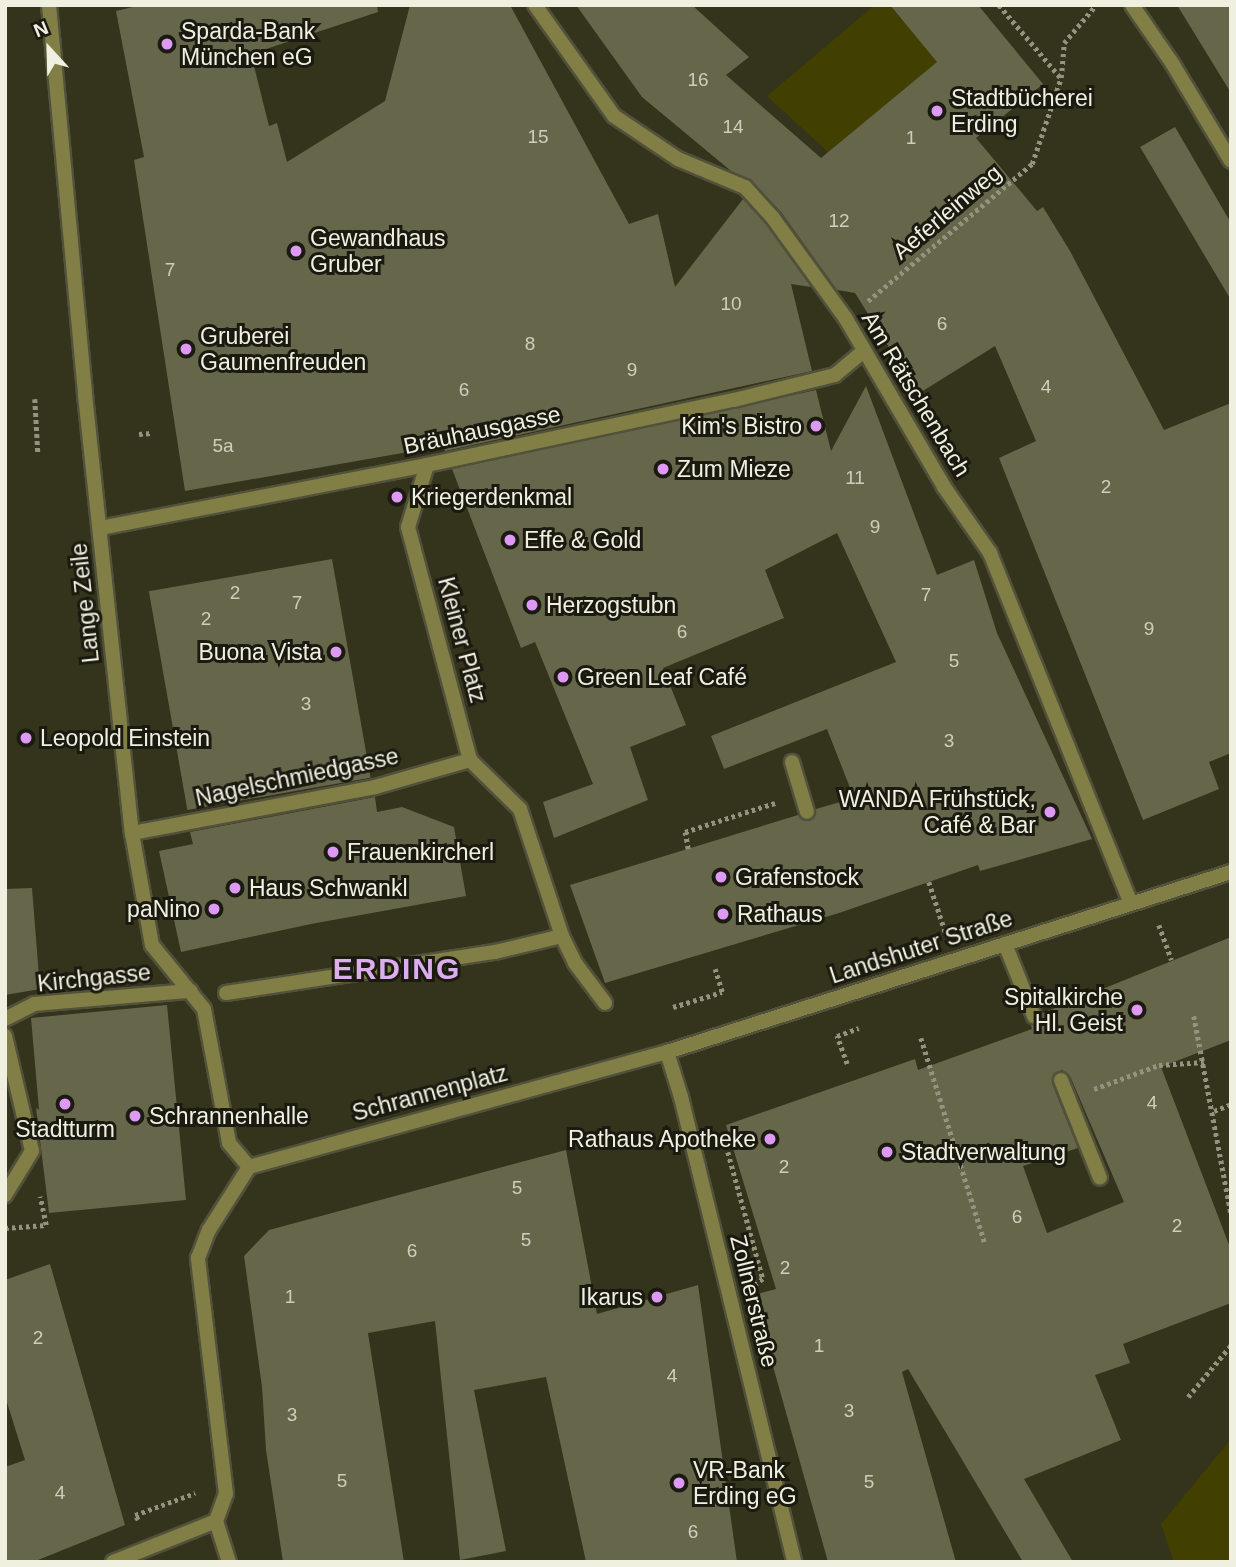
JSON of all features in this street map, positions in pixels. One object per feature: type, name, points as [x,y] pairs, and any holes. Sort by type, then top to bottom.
[{"type":"street","name":"Lange Zeile","points":[[48,5],[132,833],[152,945],[204,1009],[229,1143],[249,1167]]},
{"type":"street","name":"Am Rätschenbach","points":[[535,5],[614,116],[678,159],[745,187],[773,218],[846,319],[944,487],[990,553],[1131,903]]},
{"type":"street","points":[[1132,5],[1172,63],[1231,161]]},
{"type":"street","name":"Bräuhausgasse","points":[[100,528],[427,465],[835,375],[864,351]]},
{"type":"street","name":"Kleiner Platz","points":[[427,465],[408,527],[470,760]]},
{"type":"street","points":[[470,760],[520,808],[562,936],[575,963],[605,1003]]},
{"type":"street","name":"Nagelschmiedgasse","points":[[132,833],[375,787],[470,760]]},
{"type":"street","points":[[792,762],[807,812]]},
{"type":"street","name":"Landshuter Straße","points":[[624,1064],[1231,872]]},
{"type":"street","points":[[226,993],[495,952],[562,936]]},
{"type":"street","points":[[1004,944],[1034,1016]]},
{"type":"street","name":"Kirchgasse","points":[[5,1019],[34,1004],[190,991]]},
{"type":"street","points":[[5,1036],[32,1152],[5,1195]]},
{"type":"street","name":"Zollnerstraße","points":[[667,1052],[681,1097],[794,1562]]},
{"type":"street","name":"Schrannenplatz","points":[[249,1167],[624,1064]]},
{"type":"street","points":[[1061,1080],[1100,1178]]},
{"type":"street","points":[[229,1562],[216,1521],[226,1494],[198,1258],[209,1230],[249,1167]]},
{"type":"street","points":[[113,1562],[216,1521]]},
{"type":"path","points":[[999,5],[1061,78]]},
{"type":"path","name":"Aeferleinweg","points":[[846,319],[1032,164],[1061,78],[1063,43],[1096,5]]},
{"type":"path","points":[[35,399],[38,452]]},
{"type":"path","points":[[139,434],[151,433]]},
{"type":"path","points":[[688,849],[685,832],[802,795]]},
{"type":"path","points":[[929,882],[955,960]]},
{"type":"path","points":[[673,1007],[722,992],[715,969]]},
{"type":"path","points":[[1194,1016],[1214,1111],[1231,1214]]},
{"type":"path","points":[[847,1064],[837,1036],[859,1028]]},
{"type":"path","points":[[921,1038],[985,1243]]},
{"type":"path","points":[[1069,1099],[1159,1065],[1204,1062]]},
{"type":"path","points":[[1214,1111],[1231,1104]]},
{"type":"path","points":[[5,1228],[46,1225]]},
{"type":"path","points":[[1188,1397],[1231,1345]]},
{"type":"path","points":[[135,1515],[199,1491]]},
{"type":"shaded area","points":[[875,5],[890,5],[937,62],[828,152],[767,96]]},
{"type":"shaded area","points":[[1231,1439],[1231,1562],[1174,1562],[1161,1524]]},
{"type":"building","points":[[141,5],[377,5],[378,12],[251,54],[269,126],[277,123],[287,162],[385,101],[410,5],[510,5],[629,224],[658,214],[675,287],[743,199],[766,224],[811,287],[791,284],[812,371],[445,451],[444,447],[431,448],[185,491],[134,160],[144,157],[116,11]]},
{"type":"building","points":[[576,5],[692,5],[749,57],[726,75],[821,158],[937,62],[890,5],[978,5],[1043,84],[976,138],[1037,211],[1043,207],[1070,251],[1164,430],[1231,403],[1231,753],[1209,762],[1219,789],[1143,820],[999,458],[1036,441],[995,346],[918,394],[855,293],[837,290],[781,212],[752,181],[731,171],[642,97]]},
{"type":"building","points":[[1177,5],[1231,5],[1231,93]]},
{"type":"building","points":[[1175,127],[1231,223],[1231,300],[1140,147]]},
{"type":"building","points":[[866,386],[937,575],[974,560],[997,633],[1092,839],[980,871],[978,865],[839,913],[605,983],[570,885],[798,815],[804,821],[810,821],[816,809],[854,798],[827,729],[724,769],[711,736],[896,662],[837,533],[765,570],[784,618],[663,668],[686,725],[630,747],[648,800],[554,838],[543,802],[593,784],[535,642],[521,648],[452,469],[816,390],[831,451]]},
{"type":"building","points":[[332,559],[371,778],[187,810],[149,591]]},
{"type":"building","points":[[375,797],[377,812],[402,807],[454,827],[466,896],[311,924],[181,952],[159,851],[193,844],[190,832]]},
{"type":"building","points":[[32,888],[40,989],[5,995],[5,889]]},
{"type":"building","points":[[1231,937],[1231,1040],[1161,1067],[1231,1250],[1231,1303],[1123,1344],[1130,1363],[1095,1375],[1121,1440],[1024,1479],[1073,1562],[1023,1562],[908,1369],[902,1372],[956,1562],[828,1562],[753,1295],[776,1289],[726,1125],[915,1059],[918,1070],[1032,1029],[1031,1025],[1042,1021],[1043,1013]],"holes":[[[1062,1070],[1070,1076],[1124,1202],[1047,1233],[1023,1166],[1078,1148],[1052,1083],[1054,1074]]]},
{"type":"building","name":"Schrannenhalle","points":[[167,1005],[186,1200],[49,1213],[36,1108],[39,1110],[31,1018]]},
{"type":"building","points":[[566,1150],[597,1314],[698,1285],[737,1562],[586,1562],[546,1377],[474,1390],[506,1551],[460,1560],[435,1321],[368,1333],[404,1562],[283,1562],[266,1450],[262,1387],[244,1256],[269,1230]]},
{"type":"building","points":[[50,1264],[125,1525],[33,1562],[5,1562],[5,1467],[25,1460],[5,1396],[5,1280]]},
{"type":"place","name":"Sparda-Bank München eG","points":[[167,44]]},
{"type":"place","name":"Stadtbücherei Erding","points":[[937,111]]},
{"type":"place","name":"Gewandhaus Gruber","points":[[296,251]]},
{"type":"place","name":"Gruberei Gaumenfreuden","points":[[186,349]]},
{"type":"place","name":"Kim's Bistro","points":[[816,426]]},
{"type":"place","name":"Zum Mieze","points":[[663,469]]},
{"type":"place","name":"Kriegerdenkmal","points":[[397,497]]},
{"type":"place","name":"Effe & Gold","points":[[510,540]]},
{"type":"place","name":"Herzogstubn","points":[[532,605]]},
{"type":"place","name":"Buona Vista","points":[[336,652]]},
{"type":"place","name":"Green Leaf Café","points":[[563,677]]},
{"type":"place","name":"Leopold Einstein","points":[[26,738]]},
{"type":"place","name":"WANDA Frühstück, Café & Bar","points":[[1050,812]]},
{"type":"place","name":"Frauenkircherl","points":[[333,852]]},
{"type":"place","name":"Grafenstock","points":[[721,877]]},
{"type":"place","name":"Haus Schwankl","points":[[235,888]]},
{"type":"place","name":"paNino","points":[[214,909]]},
{"type":"place","name":"Rathaus","points":[[723,914]]},
{"type":"place","name":"Spitalkirche Hl. Geist","points":[[1137,1010]]},
{"type":"place","name":"Stadtturm","points":[[65,1104]]},
{"type":"place","name":"Schrannenhalle","points":[[135,1116]]},
{"type":"place","name":"Rathaus Apotheke","points":[[770,1139]]},
{"type":"place","name":"Stadtverwaltung","points":[[887,1152]]},
{"type":"place","name":"Ikarus","points":[[657,1297]]},
{"type":"place","name":"VR-Bank Erding eG","points":[[679,1483]]},
{"type":"district","name":"ERDING","points":[[397,969]]}]
